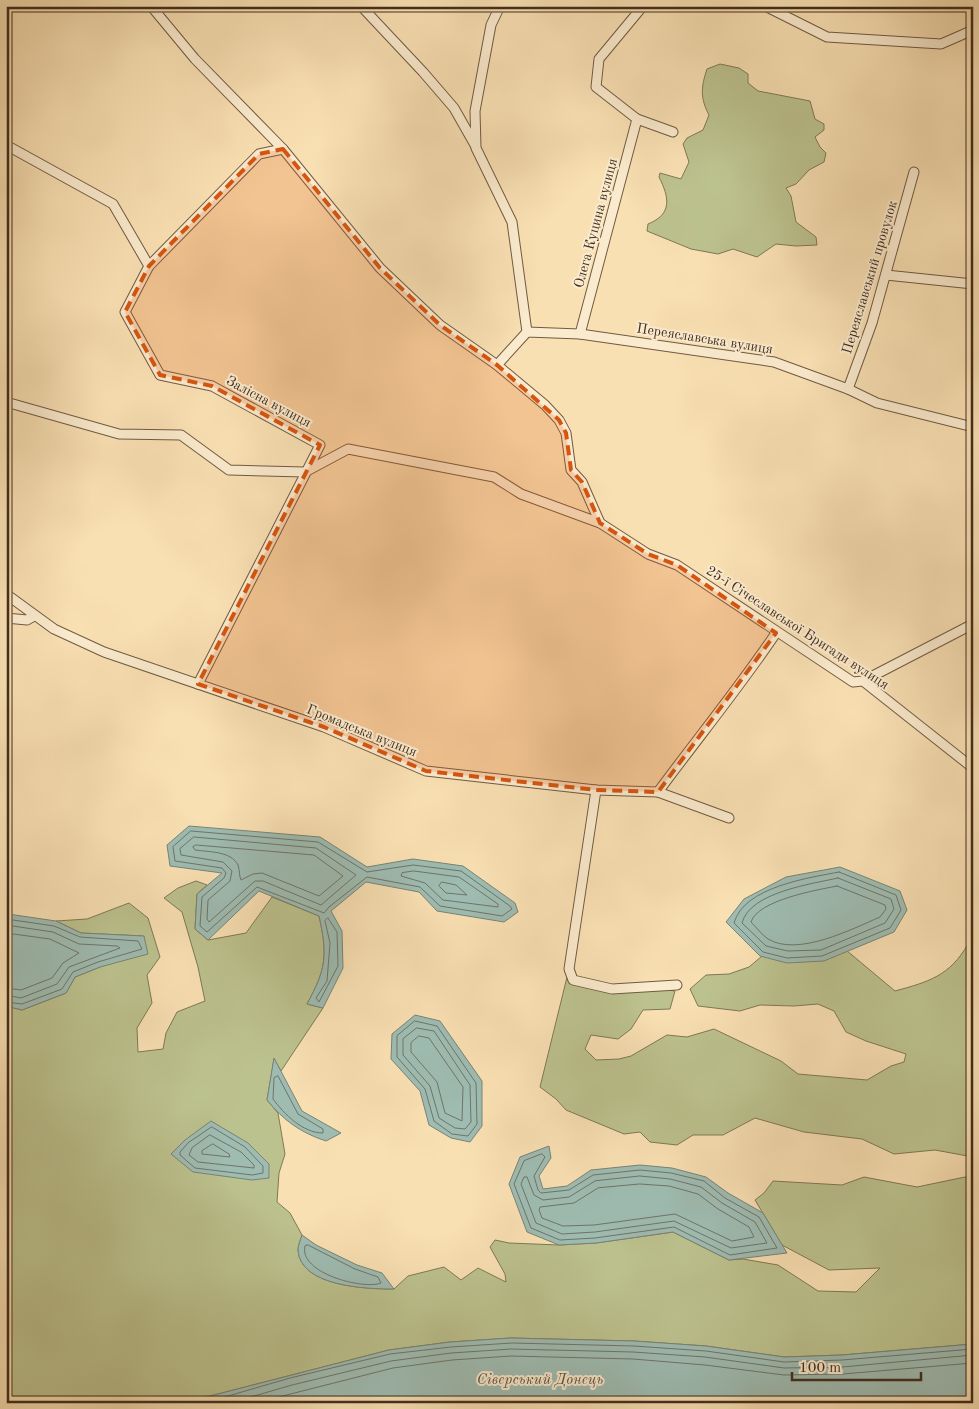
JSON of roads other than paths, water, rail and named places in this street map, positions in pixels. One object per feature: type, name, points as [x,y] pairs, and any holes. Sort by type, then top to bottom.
[{"type":"street","points":[[151,6],[195,58],[282,149],[380,268],[440,325],[497,365],[545,405],[559,420],[566,433],[571,470],[582,482],[600,524]]},
{"type":"street","points":[[362,6],[454,108],[512,222],[526,332],[497,365]]},
{"type":"street","points":[[476,148],[475,111],[491,25],[500,6]]},
{"type":"street","points":[[643,6],[599,59],[596,87],[637,119],[673,132]]},
{"type":"street","points":[[765,6],[828,38],[941,44],[973,30]]},
{"type":"street","name":"Олега Куцина вулиця","points":[[580,334],[637,119]]},
{"type":"street","points":[[6,145],[112,204],[149,266],[259,154],[282,149]]},
{"type":"street","name":"Переяславський провулок","points":[[848,389],[886,275],[914,172]]},
{"type":"street","name":"Залісна вулиця","points":[[149,266],[126,312],[160,376],[212,386],[320,444],[305,472]]},
{"type":"street","points":[[886,275],[973,284]]},
{"type":"street","name":"Переяславська вулиця","points":[[526,332],[580,334],[774,362],[848,389],[877,403],[973,426]]},
{"type":"street","points":[[6,402],[119,434],[181,435],[229,470],[305,472],[198,684]]},
{"type":"street","name":"25-ї Січеславської Бригади вулиця","points":[[305,472],[348,449],[494,478],[521,494],[600,524],[648,554],[677,565],[776,633],[853,682],[863,681],[973,768]]},
{"type":"street","name":"Громадська вулиця","points":[[6,594],[54,629],[104,652],[324,727],[426,771],[596,790],[658,792],[729,818]]},
{"type":"street","points":[[6,618],[27,620],[34,616]]},
{"type":"street","points":[[863,681],[973,624]]},
{"type":"street","points":[[658,792],[740,686],[776,633]]},
{"type":"street","points":[[596,790],[569,969],[573,980],[612,989],[677,985]]},
{"type":"water","points":[[189,826],[320,837],[367,867],[413,859],[463,866],[515,903],[518,912],[504,922],[437,911],[419,892],[366,882],[331,911],[342,931],[343,968],[323,1008],[307,1004],[322,971],[324,942],[319,916],[259,891],[208,940],[195,929],[197,894],[222,873],[170,866],[167,845]]},
{"type":"water","points":[[840,867],[900,891],[907,910],[894,932],[824,961],[787,963],[760,956],[726,922],[744,899],[786,877]]},
{"type":"water","points":[[8,914],[56,921],[81,933],[144,936],[148,954],[100,967],[75,977],[66,993],[22,1010],[6,1006],[6,916]]},
{"type":"water","points":[[415,1015],[440,1021],[482,1081],[482,1126],[470,1142],[451,1138],[429,1125],[420,1091],[391,1059],[392,1034]]},
{"type":"water","points":[[274,1058],[302,1111],[341,1133],[326,1141],[317,1138],[293,1125],[273,1107],[267,1100]]},
{"type":"water","points":[[211,1121],[248,1143],[269,1164],[269,1178],[252,1180],[193,1172],[171,1154],[185,1140]]},
{"type":"water","points":[[549,1146],[551,1158],[539,1176],[543,1189],[567,1186],[591,1170],[640,1165],[672,1168],[706,1177],[728,1193],[763,1213],[787,1253],[729,1260],[673,1232],[596,1243],[559,1245],[527,1232],[509,1184],[520,1157]]},
{"type":"water","points":[[302,1235],[316,1245],[357,1265],[382,1273],[394,1289],[368,1288],[337,1283],[322,1279],[310,1272],[302,1262],[298,1250]]},
{"type":"water","name":"Сіверський Донець","points":[[511,1338],[634,1341],[706,1346],[784,1357],[842,1355],[973,1344],[973,1403],[183,1403],[389,1350],[450,1342]]}]
